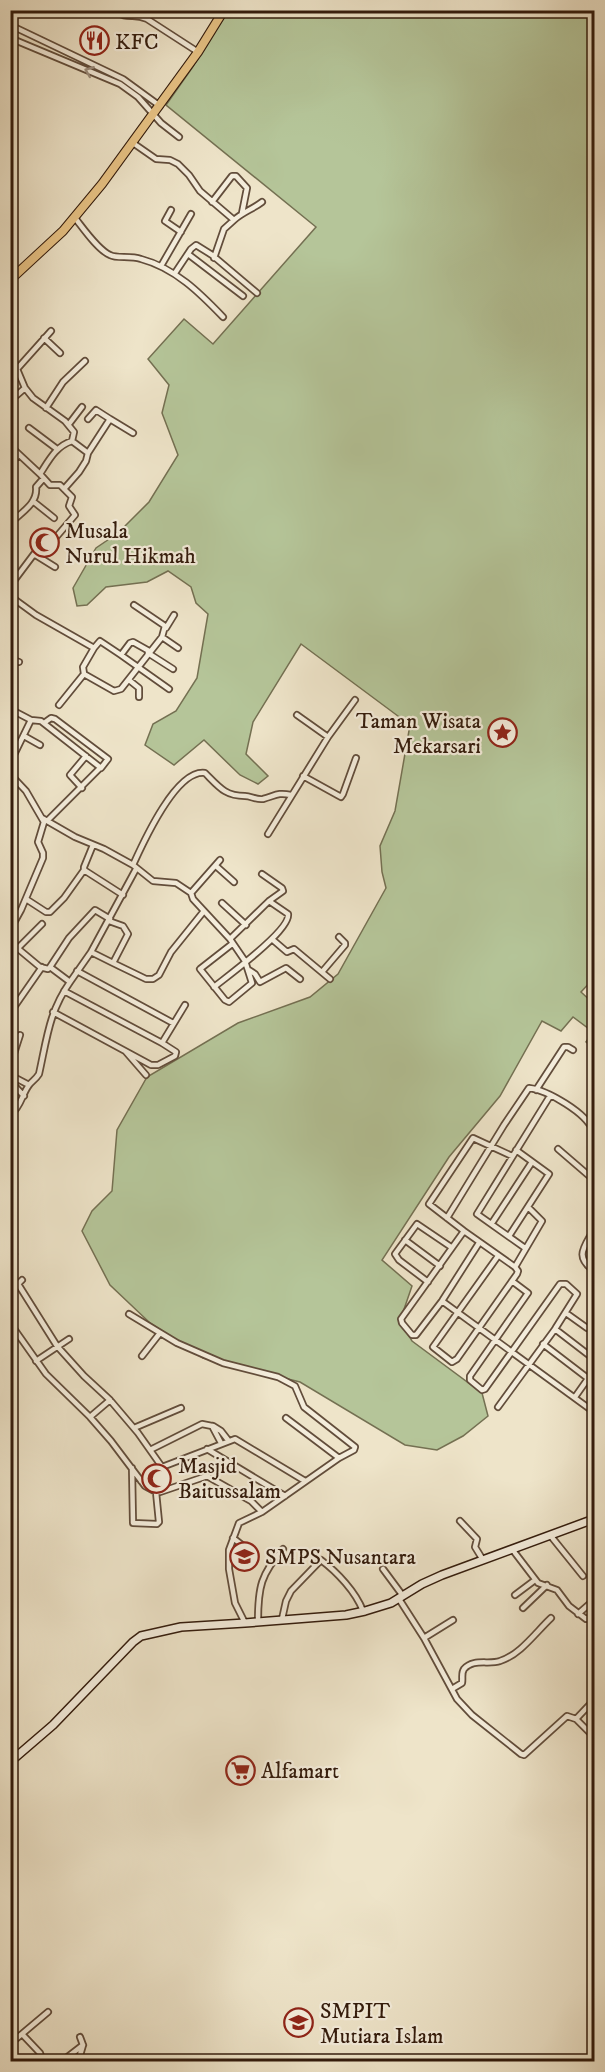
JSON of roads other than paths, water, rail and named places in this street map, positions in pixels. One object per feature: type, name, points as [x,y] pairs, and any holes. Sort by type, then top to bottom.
[{"type":"main road","points":[[10,280],[75,218],[154,115],[224,10]]},
{"type":"street","points":[[113,10],[126,18],[138,16],[147,19],[198,52]]},
{"type":"street","points":[[10,25],[123,79],[160,106]]},
{"type":"street","points":[[10,38],[120,84],[138,97],[179,137]]},
{"type":"street","points":[[45,54],[49,44]]},
{"type":"street","points":[[133,143],[156,159],[170,160],[178,164],[200,191],[234,220]]},
{"type":"street","points":[[213,202],[232,176],[236,176],[247,188],[242,213]]},
{"type":"street","points":[[214,258],[222,232],[242,213],[262,202]]},
{"type":"street","points":[[171,210],[165,221],[182,232]]},
{"type":"street","points":[[161,266],[191,214]]},
{"type":"street","points":[[75,218],[101,249],[110,256],[133,256],[175,273],[224,317]]},
{"type":"street","points":[[175,273],[196,245],[257,293]]},
{"type":"street","points":[[188,254],[243,296]]},
{"type":"street","points":[[17,369],[51,331]]},
{"type":"street","points":[[44,338],[60,353]]},
{"type":"street","points":[[46,408],[63,382],[86,361]]},
{"type":"street","points":[[10,366],[17,369],[25,388],[33,398],[69,424],[74,432],[72,441]]},
{"type":"street","points":[[10,402],[25,388]]},
{"type":"street","points":[[69,424],[81,406]]},
{"type":"street","points":[[88,419],[96,410],[133,434]]},
{"type":"street","points":[[64,489],[79,472],[88,453],[110,420]]},
{"type":"street","points":[[29,428],[57,449]]},
{"type":"street","points":[[72,441],[88,453]]},
{"type":"street","points":[[10,524],[34,502],[36,487],[57,449],[64,443],[72,441]]},
{"type":"street","points":[[10,446],[52,486],[59,485],[72,497],[69,506],[74,511],[74,518],[40,556]]},
{"type":"street","points":[[10,464],[20,455]]},
{"type":"street","points":[[34,502],[54,518]]},
{"type":"street","points":[[10,586],[32,554],[40,556],[55,567]]},
{"type":"street","points":[[10,596],[36,615],[94,648]]},
{"type":"street","points":[[134,605],[166,628]]},
{"type":"street","points":[[84,674],[114,691],[124,687],[162,637],[174,615]]},
{"type":"street","points":[[162,637],[178,648]]},
{"type":"street","points":[[59,705],[84,674],[83,667],[101,639],[169,689]]},
{"type":"street","points":[[121,655],[132,642],[173,669]]},
{"type":"street","points":[[10,659],[19,662]]},
{"type":"street","points":[[129,680],[139,688],[139,697]]},
{"type":"street","points":[[268,834],[328,737],[355,700]]},
{"type":"street","points":[[10,709],[31,720],[40,720],[100,768]]},
{"type":"street","points":[[297,715],[328,737]]},
{"type":"street","points":[[10,930],[43,858],[38,842],[45,820],[100,768],[103,768],[108,759],[55,719],[51,718],[44,723]]},
{"type":"street","points":[[10,763],[31,720]]},
{"type":"street","points":[[24,736],[40,745]]},
{"type":"street","points":[[10,749],[15,753]]},
{"type":"street","points":[[81,788],[70,777],[70,774],[86,756]]},
{"type":"street","points":[[303,776],[341,797],[356,758]]},
{"type":"street","points":[[10,1116],[20,1106],[29,1085],[39,1074],[53,1012],[110,920],[135,867],[151,824],[185,782],[198,774],[205,773],[221,788],[235,796],[246,795],[259,799],[277,793],[291,795]]},
{"type":"street","points":[[10,774],[26,791],[45,820],[135,867],[153,881],[172,882],[191,893],[193,899],[204,910],[231,942],[246,961],[252,984],[231,1002],[225,1000],[200,969],[231,942],[269,901],[281,893],[283,889],[262,874]]},
{"type":"street","points":[[10,785],[15,779]]},
{"type":"street","points":[[26,898],[46,912],[50,912],[64,898],[84,870],[93,845]]},
{"type":"street","points":[[191,893],[220,860]]},
{"type":"street","points":[[216,866],[234,882]]},
{"type":"street","points":[[84,870],[123,895]]},
{"type":"street","points":[[214,987],[273,940],[290,916],[269,901]]},
{"type":"street","points":[[222,903],[246,925]]},
{"type":"street","points":[[10,942],[42,968],[48,969],[69,938],[95,910],[123,926],[128,934],[113,963]]},
{"type":"street","points":[[91,952],[146,979],[153,979],[159,975],[171,952],[204,910]]},
{"type":"street","points":[[18,948],[42,924]]},
{"type":"street","points":[[322,972],[345,945],[339,938]]},
{"type":"street","points":[[273,940],[287,951],[294,949],[330,980]]},
{"type":"street","points":[[50,967],[70,982]]},
{"type":"street","points":[[10,1013],[42,968]]},
{"type":"street","points":[[249,970],[260,982],[286,968],[300,979]]},
{"type":"street","points":[[77,971],[173,1023]]},
{"type":"street","points":[[53,1012],[151,1065],[158,1065],[174,1058],[176,1052],[162,1043],[64,991]]},
{"type":"street","points":[[162,1043],[185,1005]]},
{"type":"street","points":[[10,1066],[20,1035]]},
{"type":"street","points":[[536,1090],[564,1047],[573,1050]]},
{"type":"street","points":[[123,1050],[146,1075]]},
{"type":"street","points":[[10,1075],[29,1085]]},
{"type":"street","points":[[10,1081],[24,1096]]},
{"type":"street","points":[[447,1218],[528,1089],[531,1088],[550,1096],[584,1116],[594,1130],[591,1137],[594,1141]]},
{"type":"street","points":[[525,1248],[492,1223],[477,1215],[477,1212],[550,1096]]},
{"type":"street","points":[[498,1256],[434,1345],[434,1349],[452,1362],[455,1361],[518,1271],[515,1267],[430,1206],[429,1202],[473,1138],[512,1156]]},
{"type":"street","points":[[558,1149],[594,1180]]},
{"type":"street","points":[[509,1236],[549,1174],[516,1150]]},
{"type":"street","points":[[492,1223],[532,1162]]},
{"type":"street","points":[[515,1267],[542,1221],[528,1207]]},
{"type":"street","points":[[428,1282],[395,1255],[417,1224],[451,1247]]},
{"type":"street","points":[[594,1228],[582,1257],[584,1263],[594,1271]]},
{"type":"street","points":[[464,1231],[402,1319],[402,1323],[412,1335],[416,1335],[442,1301],[479,1243]]},
{"type":"street","points":[[405,1240],[440,1266]]},
{"type":"street","points":[[498,1407],[555,1329],[578,1293],[563,1283],[482,1390],[473,1384],[470,1376],[528,1293],[512,1281]]},
{"type":"street","points":[[10,1292],[20,1282],[57,1346],[110,1400],[162,1467]]},
{"type":"street","points":[[442,1301],[594,1412]]},
{"type":"street","points":[[566,1313],[587,1328]]},
{"type":"street","points":[[129,1314],[177,1343],[223,1363],[278,1377],[295,1386],[304,1407],[355,1446],[354,1450],[262,1512],[240,1523],[229,1553],[229,1569],[235,1602],[245,1623]]},
{"type":"street","points":[[10,1323],[36,1361],[60,1389],[90,1417],[145,1486],[160,1492],[207,1476],[250,1501],[262,1512]]},
{"type":"street","points":[[555,1329],[594,1359]]},
{"type":"street","points":[[142,1356],[160,1333]]},
{"type":"street","points":[[36,1361],[69,1339]]},
{"type":"street","points":[[543,1344],[594,1383]]},
{"type":"street","points":[[575,1397],[594,1370]]},
{"type":"street","points":[[90,1417],[110,1400]]},
{"type":"street","points":[[134,1428],[181,1408]]},
{"type":"street","points":[[286,1418],[339,1458]]},
{"type":"street","points":[[150,1450],[202,1424],[221,1431],[228,1440]]},
{"type":"street","points":[[212,1426],[222,1443]]},
{"type":"street","points":[[141,1481],[162,1467],[228,1440],[238,1439],[305,1481]]},
{"type":"street","points":[[207,1449],[285,1496]]},
{"type":"street","points":[[132,1468],[132,1521],[134,1524],[159,1523],[156,1492]]},
{"type":"street","points":[[10,1761],[53,1725],[141,1636],[181,1627],[245,1623],[363,1611],[380,1607],[401,1598],[422,1584],[594,1520]]},
{"type":"street","points":[[460,1521],[477,1539],[475,1547],[483,1560]]},
{"type":"street","points":[[550,1535],[583,1576]]},
{"type":"street","points":[[233,1538],[250,1552]]},
{"type":"street","points":[[258,1621],[261,1581],[284,1549]]},
{"type":"street","points":[[511,1549],[539,1584],[557,1590],[578,1614],[587,1620],[594,1616]]},
{"type":"street","points":[[282,1619],[291,1591],[321,1560],[351,1590],[363,1611]]},
{"type":"street","points":[[383,1569],[457,1699],[522,1755],[567,1716],[576,1719],[594,1737]]},
{"type":"street","points":[[515,1595],[535,1580]]},
{"type":"street","points":[[523,1608],[547,1585]]},
{"type":"street","points":[[578,1614],[594,1600]]},
{"type":"street","points":[[452,1689],[462,1683],[464,1669],[477,1662],[498,1662],[509,1658],[551,1618]]},
{"type":"street","points":[[424,1638],[453,1620]]},
{"type":"street","points":[[576,1719],[594,1701]]},
{"type":"street","points":[[10,2044],[48,2012]]},
{"type":"street","points":[[22,2034],[44,2061]]},
{"type":"street","points":[[78,2061],[83,2045],[80,2037]]},
{"type":"street","points":[[61,2061],[83,2045]]},
{"type":"place","name":"KFC","points":[[94,41]]},
{"type":"place","name":"Musala Nurul Hikmah","points":[[44,543]]},
{"type":"place","name":"Taman Wisata Mekarsari","points":[[502,733]]},
{"type":"place","name":"Masjid Baitussalam","points":[[157,1478]]},
{"type":"place","name":"SMPS Nusantara","points":[[244,1556]]},
{"type":"place","name":"Alfamart","points":[[240,1770]]},
{"type":"place","name":"SMPIT Mutiara Islam","points":[[299,2023]]}]
